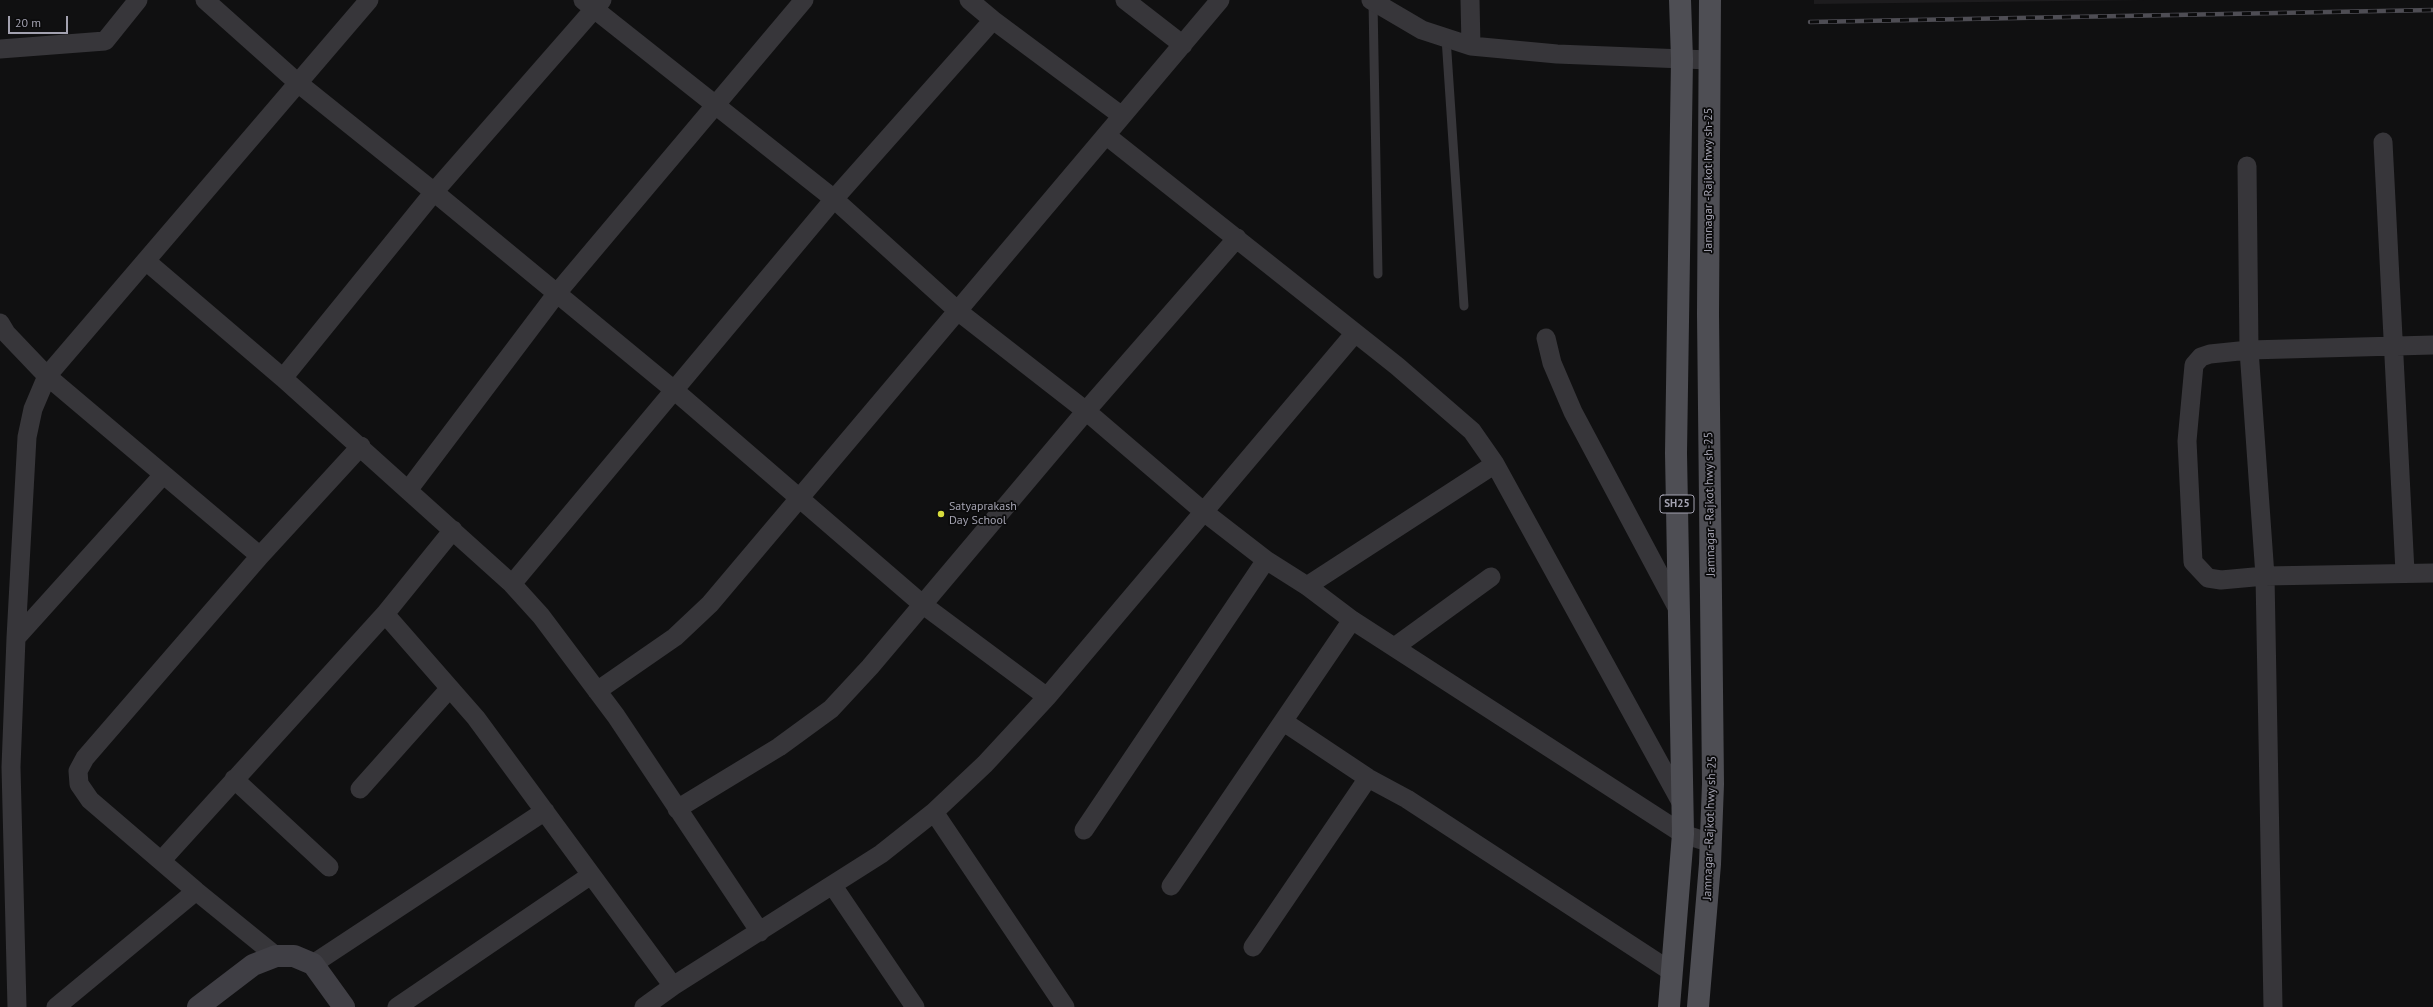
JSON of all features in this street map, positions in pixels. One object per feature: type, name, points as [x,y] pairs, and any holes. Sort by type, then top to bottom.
[{"type":"main road","name":"SH25","points":[[1669,1007],[1683,834],[1676,453],[1682,60],[1680,0]]},
{"type":"main road","name":"Jamnagar -Rajkot hwy sh-25","points":[[1698,1007],[1711,843],[1713,784],[1708,338],[1710,0]]},
{"type":"main road","points":[[198,1007],[253,966],[276,956],[294,956],[313,964],[344,1007]]},
{"type":"street","points":[[0,49],[105,41],[138,0]]},
{"type":"street","points":[[205,0],[298,83],[434,192],[674,390],[799,500],[922,604],[1048,697]]},
{"type":"street","points":[[17,1007],[11,767],[16,638],[27,436],[34,409],[46,376],[369,0]]},
{"type":"street","points":[[409,489],[557,293],[804,0]]},
{"type":"street","points":[[969,0],[993,20],[1122,116]]},
{"type":"street","points":[[1126,0],[1182,45]]},
{"type":"street","points":[[597,690],[675,637],[705,609],[959,312],[1220,0]]},
{"type":"street","points":[[1470,0],[1471,46]]},
{"type":"street","points":[[1372,1],[1422,30],[1471,46],[1557,54],[1709,60]]},
{"type":"street","points":[[283,378],[434,192],[593,3],[715,106],[834,199],[959,312],[1086,411],[1204,512],[1266,560],[1307,586],[1352,620],[1396,646],[1683,834],[1711,843]]},
{"type":"street","points":[[512,584],[834,199],[993,20]]},
{"type":"street","points":[[1107,136],[1355,333],[1472,431],[1495,464],[1682,804]]},
{"type":"street","points":[[2383,142],[2395,346],[2405,572]]},
{"type":"street","points":[[2247,166],[2249,350],[2265,576],[2274,1007]]},
{"type":"street","points":[[677,809],[779,748],[831,709],[870,667],[1086,411],[1237,238]]},
{"type":"street","points":[[146,261],[361,446],[512,584],[541,616],[616,716],[760,932]]},
{"type":"street","points":[[0,323],[6,333],[46,376],[260,556]]},
{"type":"street","points":[[644,1007],[673,986],[833,886],[881,854],[934,812],[985,764],[1048,697],[1355,333]]},
{"type":"street","points":[[1546,338],[1552,362],[1573,412],[1679,611]]},
{"type":"street","points":[[2433,345],[2249,350],[2210,354],[2201,357],[2194,365],[2187,441],[2193,562],[2208,578],[2221,580],[2265,576],[2405,572],[2433,573]]},
{"type":"street","points":[[276,956],[196,891],[90,800],[79,784],[78,771],[85,758],[260,556],[361,446]]},
{"type":"street","points":[[1307,586],[1495,464]]},
{"type":"street","points":[[16,638],[163,475]]},
{"type":"street","points":[[161,861],[385,614],[453,530]]},
{"type":"street","points":[[1084,830],[1266,560]]},
{"type":"street","points":[[1396,646],[1491,577]]},
{"type":"street","points":[[385,614],[476,718],[673,986]]},
{"type":"street","points":[[1171,886],[1352,620]]},
{"type":"street","points":[[360,789],[450,688]]},
{"type":"street","points":[[1284,722],[1368,778],[1406,799],[1672,972]]},
{"type":"street","points":[[1253,947],[1368,778]]},
{"type":"street","points":[[234,779],[328,867]]},
{"type":"street","points":[[313,964],[545,811]]},
{"type":"street","points":[[934,812],[1065,1007]]},
{"type":"street","points":[[397,1007],[591,875]]},
{"type":"street","points":[[833,886],[915,1007]]},
{"type":"street","points":[[56,1007],[196,891]]},
{"type":"lane","points":[[1372,1],[1378,274]]},
{"type":"lane","points":[[1446,38],[1464,306]]},
{"type":"shaded area","points":[[1814,0],[2145,0],[1814,4]]},
{"type":"railway","points":[[1810,22],[2433,10]]},
{"type":"place","name":"Satyaprakash Day School","points":[[941,514]]}]
